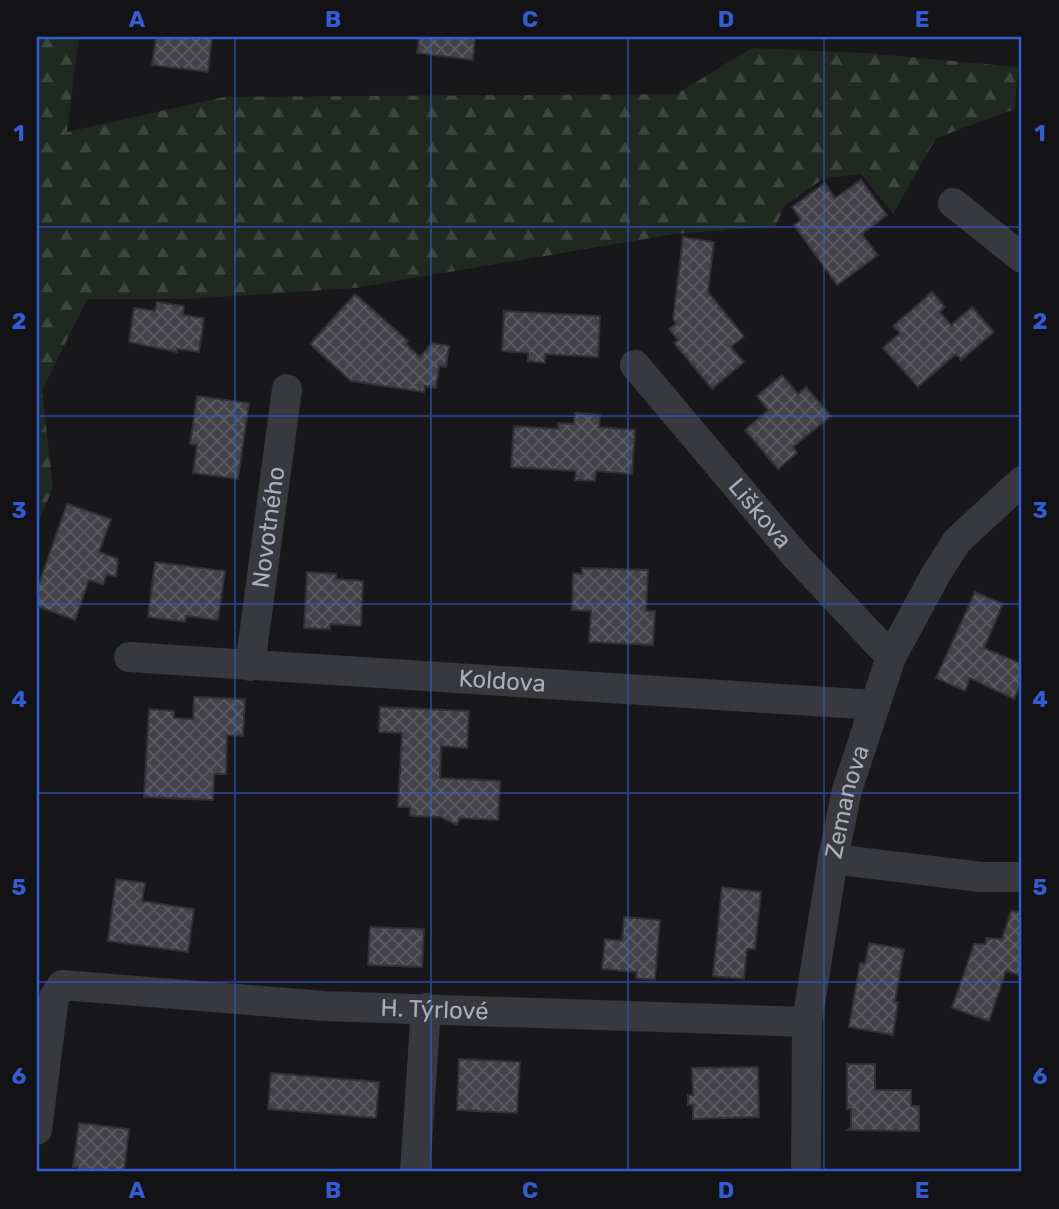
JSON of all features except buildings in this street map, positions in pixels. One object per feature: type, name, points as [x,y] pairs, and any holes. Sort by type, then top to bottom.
[{"type":"street","points":[[953,203],[1022,258]]},
{"type":"street","name":"Liškova","points":[[635,365],[795,555],[891,657]]},
{"type":"street","name":"Novotného","points":[[250,666],[287,389]]},
{"type":"street","name":"Zemanova","points":[[806,1172],[807,1022],[833,859],[848,790],[891,657],[936,575],[957,541],[1022,481]]},
{"type":"street","name":"Koldova","points":[[129,657],[876,705]]},
{"type":"street","points":[[833,859],[981,877],[1022,877]]},
{"type":"street","name":"H. Týrlové","points":[[37,1130],[54,997],[62,985],[324,1006],[807,1022]]},
{"type":"street","points":[[415,1172],[426,1008]]},
{"type":"green space","points":[[37,37],[79,37],[67,132],[224,97],[676,94],[752,48],[866,53],[1018,67],[1015,109],[936,138],[893,214],[861,174],[823,179],[784,206],[776,226],[675,234],[355,288],[189,299],[87,299],[42,391],[53,487],[37,527]]}]
